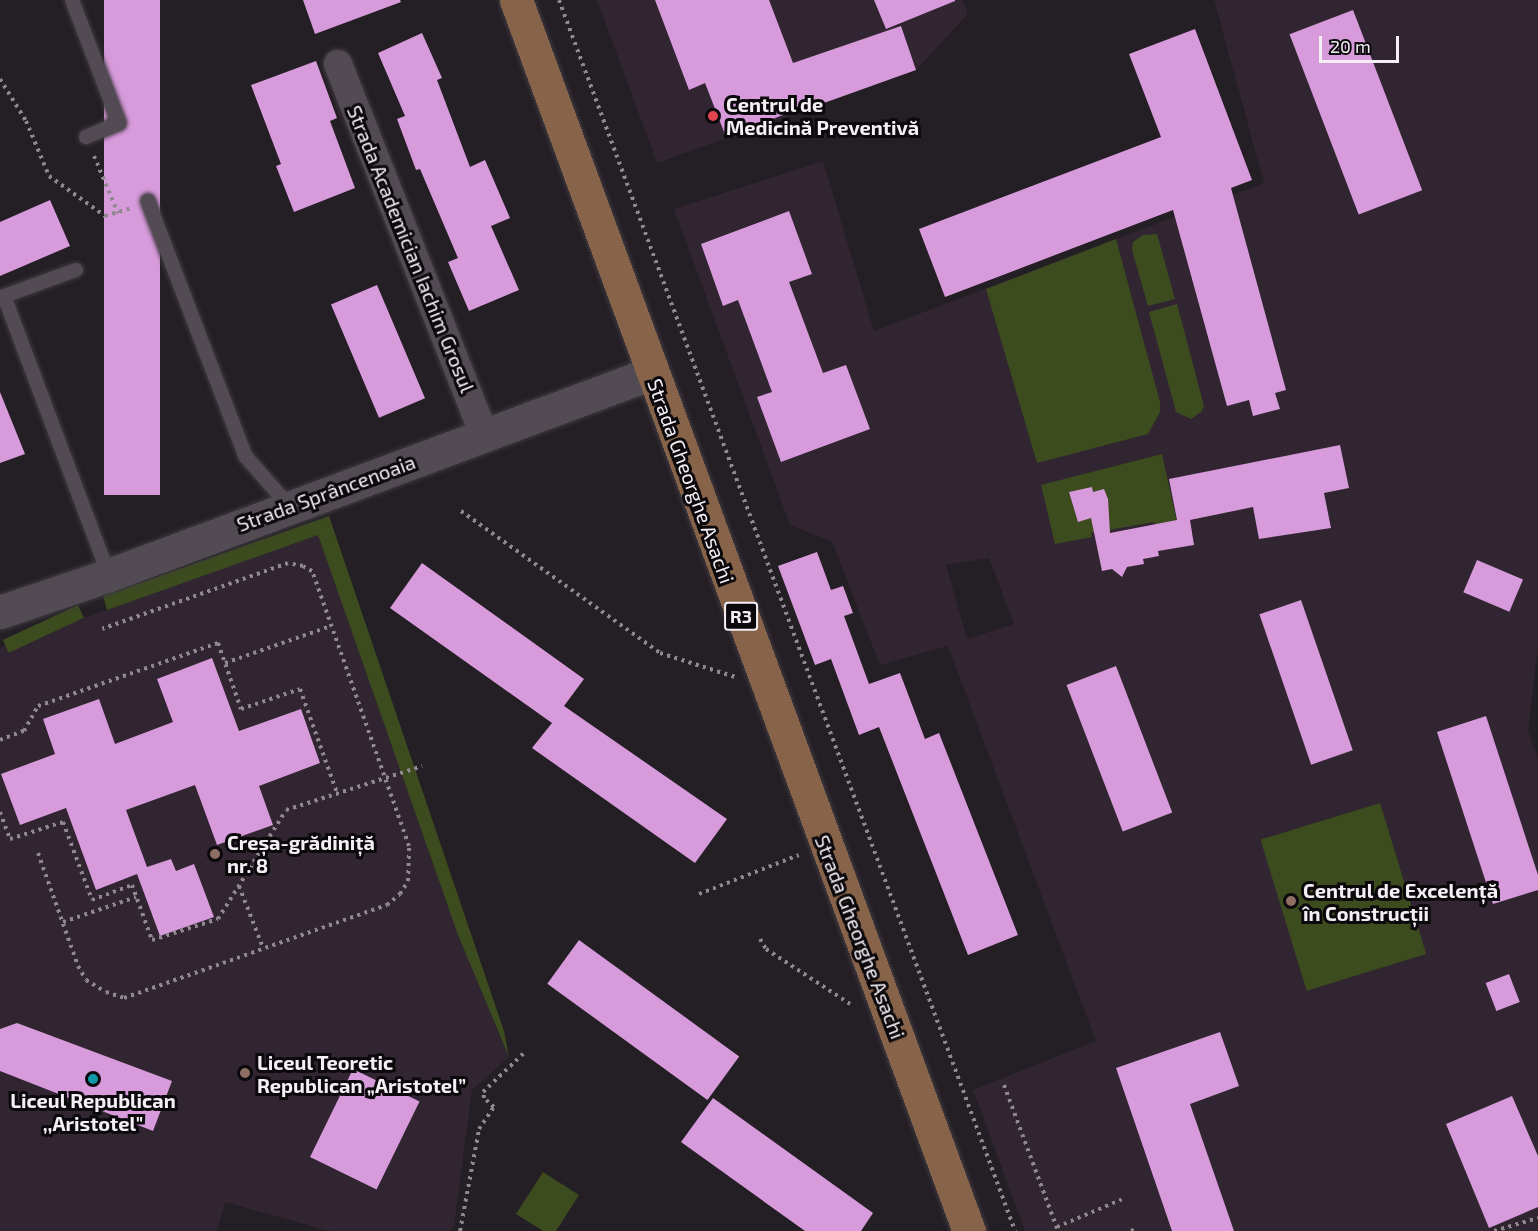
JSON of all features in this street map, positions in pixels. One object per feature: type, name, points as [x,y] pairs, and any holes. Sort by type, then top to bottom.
[{"type":"main road","name":"Strada Gheorghe Asachi","points":[[516,0],[549,85],[825,845],[969,1231]]},
{"type":"street","name":"Strada Academician Iachim Grosul","points":[[338,64],[484,434]]},
{"type":"street","name":"Strada Sprâncenoaia","points":[[0,612],[109,575],[652,373]]},
{"type":"lane","points":[[72,0],[119,123],[86,136]]},
{"type":"lane","points":[[148,201],[246,457],[289,507]]},
{"type":"lane","points":[[76,270],[4,296],[109,575]]},
{"type":"path","points":[[559,0],[1015,1231]]},
{"type":"path","points":[[0,79],[26,121],[49,176],[105,216],[148,201]]},
{"type":"path","points":[[86,136],[118,213]]},
{"type":"path","points":[[461,511],[660,653],[738,678]]},
{"type":"path","points":[[38,853],[78,966],[86,980],[106,992],[124,998],[387,905],[400,894],[408,881],[409,846],[312,571],[303,566],[288,563],[102,629]]},
{"type":"path","points":[[225,663],[331,626]]},
{"type":"path","points":[[0,740],[24,731],[38,706],[218,643],[241,709],[300,689],[337,793]]},
{"type":"path","points":[[0,812],[10,839],[63,822],[92,900],[132,885],[152,940],[218,919],[286,810],[422,766]]},
{"type":"path","points":[[699,894],[825,845]]},
{"type":"path","points":[[239,885],[263,948]]},
{"type":"path","points":[[63,922],[136,897]]},
{"type":"path","points":[[760,939],[766,949],[861,1011]]},
{"type":"path","points":[[460,1231],[479,1129],[494,1107],[484,1098],[483,1092],[525,1052]]},
{"type":"path","points":[[1004,1085],[1058,1229],[1125,1198]]},
{"type":"path","points":[[1494,1231],[1538,1218]]},
{"type":"shaded area","name":"Centrul de Medicină Preventivă","points":[[597,0],[962,0],[968,14],[916,70],[657,163]]},
{"type":"shaded area","points":[[1214,0],[1538,0],[1538,646],[1528,731],[1538,760],[1538,1231],[1025,1231],[973,1090],[1096,1041],[948,646],[880,665],[832,542],[790,525],[674,209],[823,161],[874,331],[1264,183]],"holes":[[[989,558],[1014,624],[967,639],[946,565]]]},
{"type":"shaded area","points":[[318,534],[458,935],[509,1057],[472,1090],[454,1226],[450,1231],[329,1231],[225,1202],[217,1231],[0,1231],[0,648]]},
{"type":"green space","points":[[1157,234],[1175,299],[1148,306],[1132,250],[1133,242],[1143,235]]},
{"type":"green space","points":[[1116,239],[1160,402],[1160,412],[1148,434],[1037,463],[986,289]]},
{"type":"green space","points":[[1177,304],[1204,406],[1201,412],[1191,419],[1176,412],[1149,312]]},
{"type":"green space","points":[[1162,454],[1177,522],[1157,527],[1154,522],[1091,533],[1092,537],[1055,544],[1041,485]]},
{"type":"green space","points":[[329,516],[504,1031],[509,1057],[458,935],[318,535],[107,610],[103,596]]},
{"type":"green space","points":[[78,605],[84,618],[9,653],[3,640]]},
{"type":"green space","points":[[1380,803],[1426,954],[1307,991],[1260,840]]},
{"type":"green space","points":[[543,1172],[579,1195],[556,1231],[543,1231],[516,1214]]},
{"type":"building","points":[[104,0],[160,0],[160,495],[104,495]]},
{"type":"building","points":[[303,0],[400,0],[401,2],[315,34]]},
{"type":"building","points":[[655,0],[769,0],[793,63],[901,26],[916,70],[810,108],[809,105],[726,137],[705,83],[689,90]]},
{"type":"building","points":[[874,0],[955,0],[955,1],[886,29]]},
{"type":"building","points":[[1353,10],[1422,190],[1359,215],[1290,34]]},
{"type":"building","points":[[1195,29],[1252,180],[1231,188],[1286,390],[1275,393],[1280,409],[1253,416],[1249,400],[1227,406],[1173,210],[945,297],[919,229],[1161,137],[1129,54]]},
{"type":"building","points":[[422,33],[442,78],[437,80],[470,167],[485,160],[510,218],[491,226],[519,290],[469,311],[448,262],[458,258],[420,169],[416,170],[397,119],[405,116],[378,53]]},
{"type":"building","points":[[316,61],[337,118],[330,121],[355,188],[294,212],[276,166],[281,164],[251,85]]},
{"type":"building","points":[[50,200],[70,246],[0,276],[0,222]]},
{"type":"building","points":[[789,211],[812,274],[789,282],[823,373],[846,365],[870,429],[781,462],[757,397],[772,392],[738,300],[723,306],[701,244]]},
{"type":"building","points":[[377,285],[425,398],[379,418],[331,305]]},
{"type":"building","points":[[0,392],[25,454],[0,463]]},
{"type":"building","points":[[1340,445],[1349,488],[1324,493],[1331,528],[1259,539],[1253,507],[1190,520],[1194,545],[1158,551],[1159,556],[1143,559],[1144,564],[1127,567],[1122,577],[1112,569],[1102,571],[1091,518],[1078,522],[1069,492],[1092,487],[1093,492],[1104,489],[1108,499],[1110,533],[1177,520],[1169,479]]},
{"type":"building","points":[[817,552],[831,590],[843,586],[853,613],[844,616],[869,684],[900,673],[925,739],[939,733],[1018,935],[968,955],[879,727],[859,735],[831,659],[815,665],[778,566]]},
{"type":"building","points":[[1477,560],[1523,580],[1509,612],[1463,592]]},
{"type":"building","points":[[422,563],[584,679],[564,706],[727,819],[695,863],[532,748],[552,723],[390,608]]},
{"type":"building","points":[[1301,600],[1353,750],[1311,765],[1259,614]]},
{"type":"building","points":[[212,658],[239,731],[301,709],[320,763],[259,786],[273,825],[217,845],[195,785],[126,810],[147,867],[171,859],[176,871],[194,864],[214,917],[160,936],[137,874],[96,890],[66,808],[20,825],[1,774],[55,754],[43,719],[99,699],[115,744],[173,722],[157,679]]},
{"type":"building","points":[[1116,666],[1172,813],[1123,832],[1067,685]]},
{"type":"building","points":[[1486,716],[1538,875],[1538,890],[1493,904],[1437,732]]},
{"type":"building","points":[[579,940],[739,1056],[707,1100],[547,984]]},
{"type":"building","points":[[1509,974],[1520,1002],[1496,1011],[1486,983]]},
{"type":"building","name":"Liceul Republican ,,Aristotel\"","points":[[17,1023],[172,1081],[153,1131],[0,1071],[0,1029]]},
{"type":"building","points":[[1220,1032],[1239,1086],[1190,1104],[1234,1231],[1172,1231],[1116,1068]]},
{"type":"building","points":[[353,1069],[420,1101],[377,1190],[310,1157]]},
{"type":"building","points":[[1512,1096],[1538,1156],[1538,1207],[1489,1228],[1446,1124]]},
{"type":"building","points":[[713,1098],[873,1213],[861,1231],[805,1231],[681,1142]]},
{"type":"place","name":"Centrul de Medicină Preventivă","points":[[713,116]]},
{"type":"place","name":"Creșa-grădiniță nr. 8","points":[[215,854]]},
{"type":"place","name":"Centrul de Excelență în Construcții","points":[[1291,901]]},
{"type":"place","name":"Liceul Teoretic Republican „Aristotel”","points":[[245,1073]]},
{"type":"place","name":"Liceul Republican ,,Aristotel\"","points":[[93,1079]]}]
